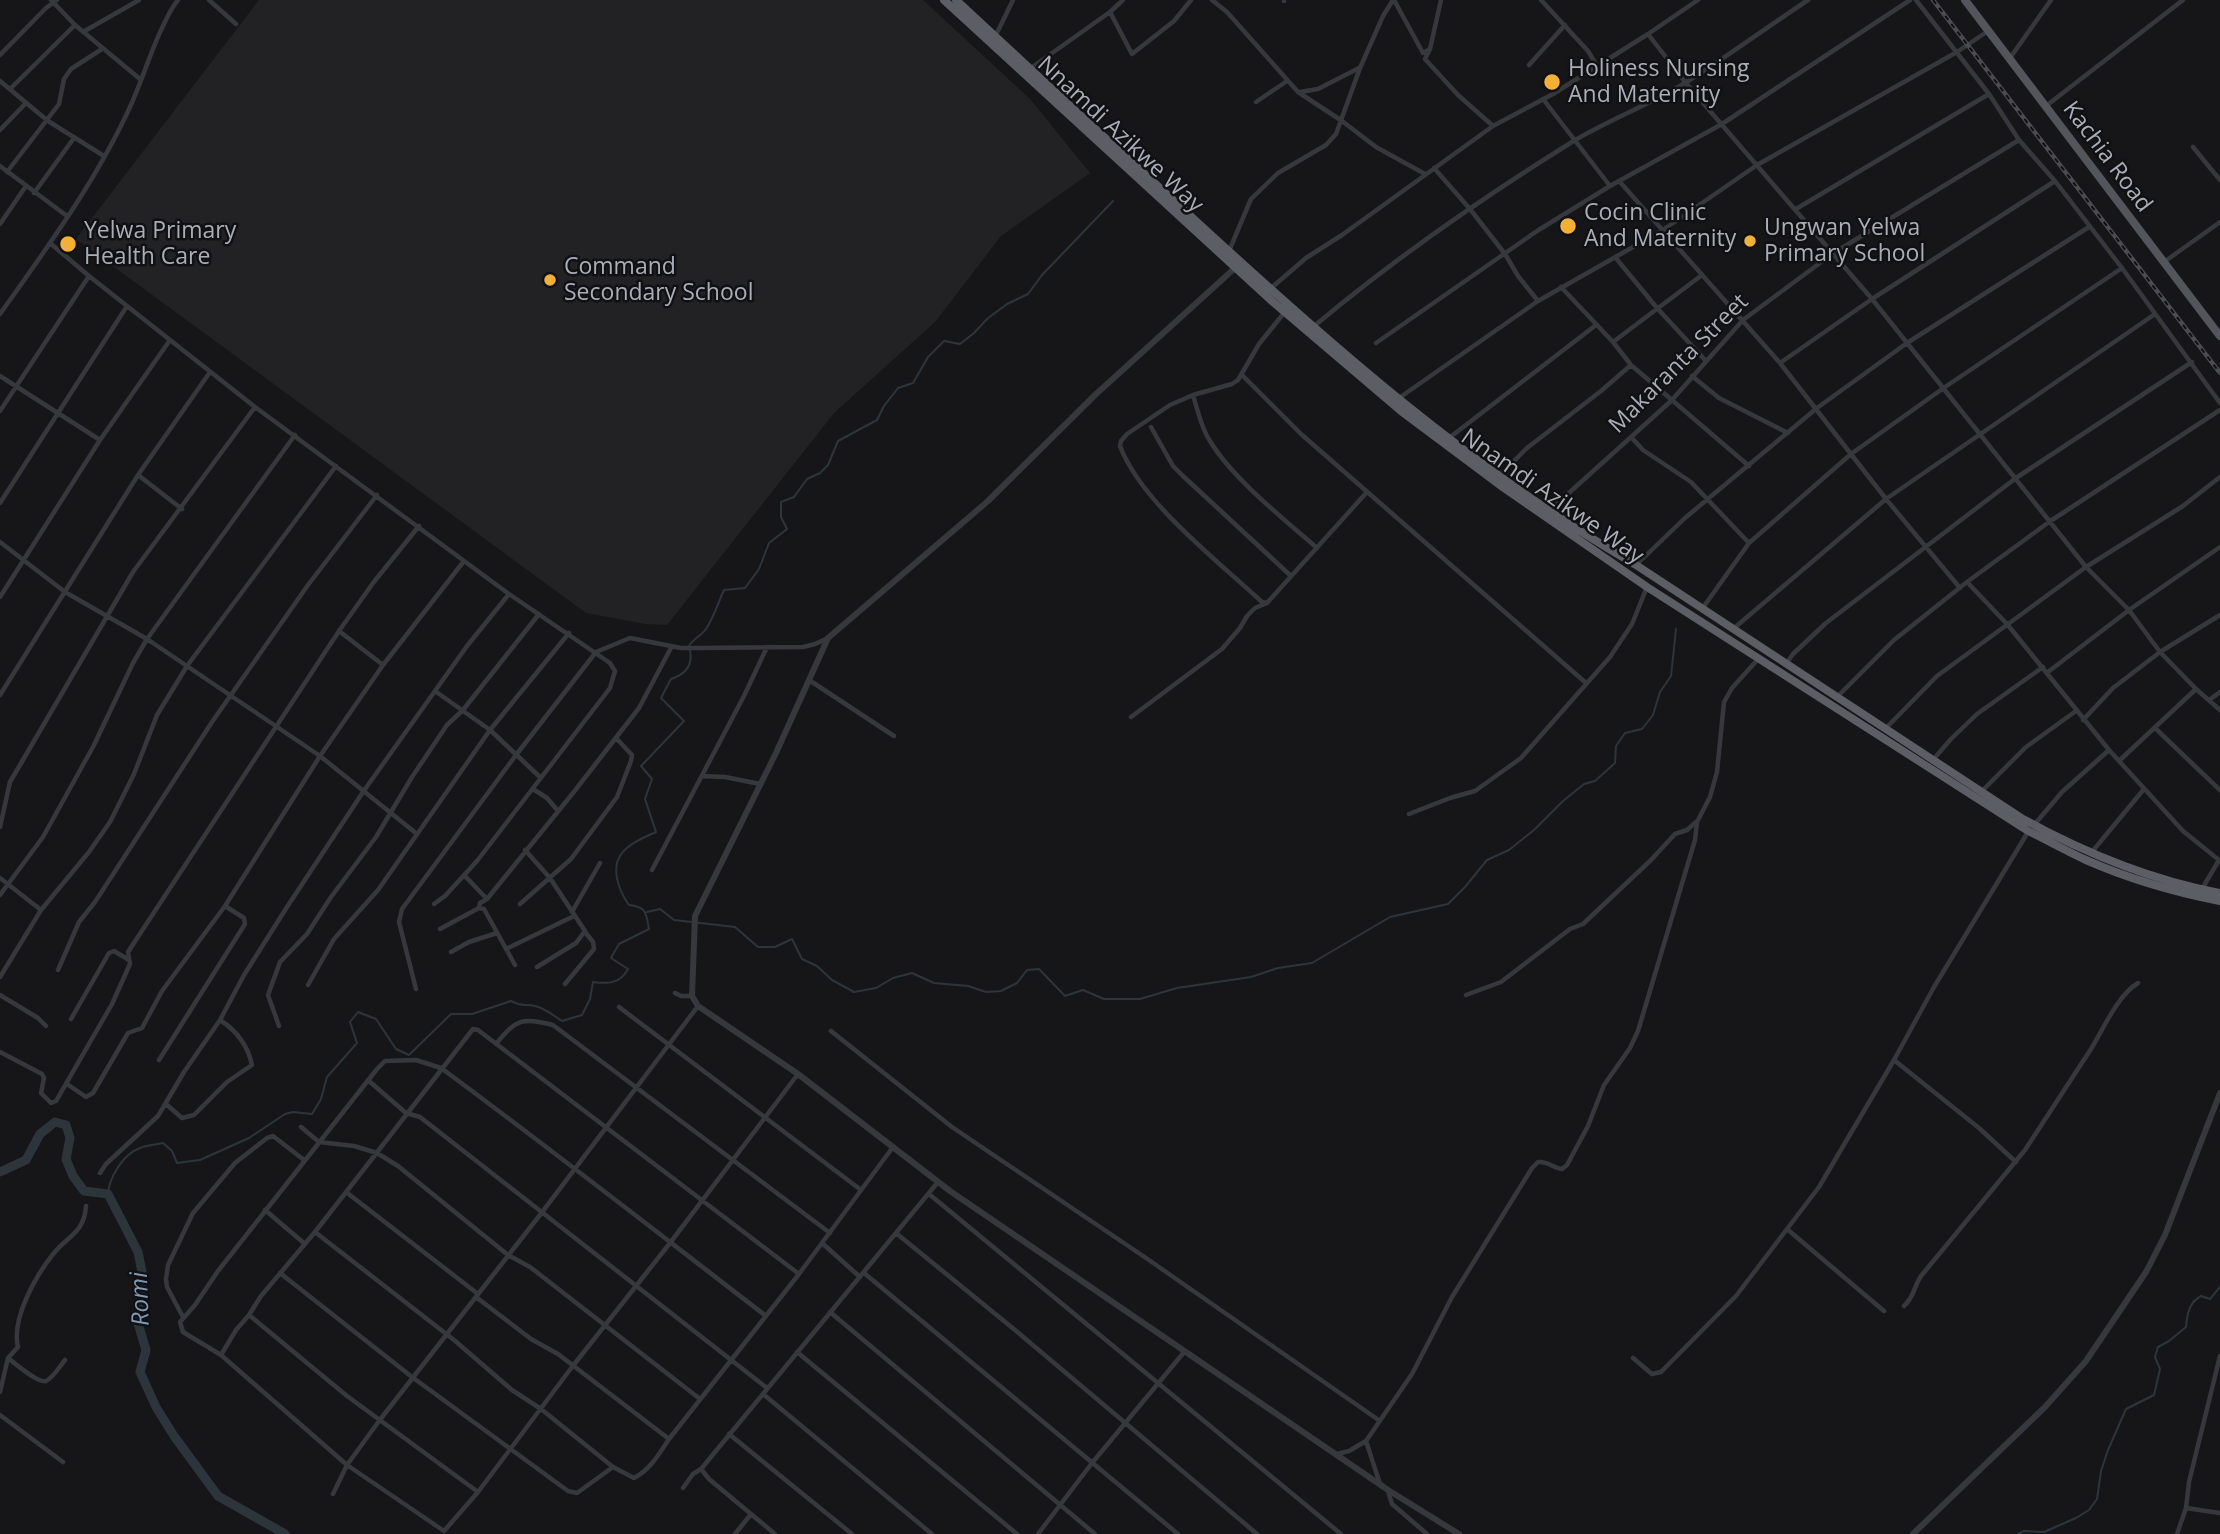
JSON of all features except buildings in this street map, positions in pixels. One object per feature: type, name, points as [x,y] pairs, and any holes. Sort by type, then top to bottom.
[{"type":"highway","name":"Nnamdi Azikwe Way","points":[[944,0],[1285,312],[1419,425],[1504,488],[1647,587],[2086,860],[2153,884],[2220,901]]},
{"type":"highway","name":"Nnamdi Azikwe Way","points":[[956,0],[1312,328],[1448,438],[1549,510],[1885,729],[2031,828],[2135,871],[2220,893]]},
{"type":"main road","name":"Kachia Road","points":[[1965,0],[2220,336]]},
{"type":"street","points":[[83,32],[139,0]]},
{"type":"street","points":[[209,0],[236,23]]},
{"type":"street","points":[[995,37],[1013,0]]},
{"type":"street","points":[[1030,68],[1123,0]]},
{"type":"street","points":[[1110,12],[1132,54],[1174,21],[1191,0]]},
{"type":"street","points":[[1212,0],[1227,12],[1298,92],[1376,147],[1426,174]]},
{"type":"street","points":[[1229,252],[1251,199],[1278,173],[1326,145],[1336,134],[1360,68],[1393,0],[1423,53],[1430,49]]},
{"type":"street","points":[[1441,0],[1430,49],[1425,59],[1458,95],[1493,126]]},
{"type":"street","points":[[1541,0],[1597,66]]},
{"type":"street","points":[[1269,289],[1306,258],[1493,126],[1597,66],[1698,0]]},
{"type":"street","points":[[1312,328],[1355,292],[1470,209],[1575,141],[1634,112],[1685,82],[1808,0]]},
{"type":"street","points":[[1376,343],[1537,231],[1610,186],[1722,124],[1910,0]]},
{"type":"street","points":[[1916,0],[1989,94],[2019,140],[2055,181],[2122,268],[2220,403]]},
{"type":"street","points":[[2009,59],[2051,0]]},
{"type":"street","points":[[2045,106],[2183,0]]},
{"type":"street","points":[[0,55],[54,1],[75,25],[140,79]]},
{"type":"street","points":[[0,314],[50,243],[104,156],[131,105],[174,2]]},
{"type":"street","points":[[10,89],[75,25]]},
{"type":"street","points":[[1529,65],[1564,26]]},
{"type":"street","points":[[1398,399],[1538,301],[1663,230],[1757,165],[1957,52],[1988,31]]},
{"type":"street","points":[[1648,34],[1685,82],[1797,209],[1945,387],[2087,567],[2129,610],[2160,652],[2220,710]]},
{"type":"street","points":[[7,172],[59,104],[64,79],[71,69],[102,49]]},
{"type":"street","points":[[1298,92],[1318,89],[1360,68]]},
{"type":"street","points":[[0,80],[48,121],[104,156]]},
{"type":"street","points":[[1256,102],[1287,80]]},
{"type":"street","points":[[1797,209],[1989,94]]},
{"type":"street","points":[[1543,99],[1610,186]]},
{"type":"street","points":[[0,130],[26,103]]},
{"type":"street","points":[[34,193],[74,138]]},
{"type":"street","name":"Makaranta Street","points":[[1549,510],[1671,401],[1743,320],[1832,254],[2019,140]]},
{"type":"street","points":[[2193,147],[2220,180]]},
{"type":"street","points":[[0,167],[67,216]]},
{"type":"street","points":[[1434,168],[1470,209],[1538,301]]},
{"type":"street","points":[[1780,363],[1872,299],[2055,181]]},
{"type":"street","points":[[1620,182],[1780,363],[1924,547],[1960,588]]},
{"type":"street","points":[[0,224],[26,186]]},
{"type":"street","points":[[2163,263],[2220,222]]},
{"type":"street","points":[[1636,565],[1708,499],[1817,408],[1907,343],[2089,227]]},
{"type":"street","points":[[50,243],[255,407],[509,594],[596,652],[610,663],[615,671],[610,688],[533,789],[464,875],[435,904]]},
{"type":"street","points":[[1615,257],[1706,361]]},
{"type":"street","points":[[416,989],[403,940],[400,915],[516,755],[596,652],[630,638],[681,648],[697,648],[803,647],[828,638],[988,501],[1095,395],[1235,268]]},
{"type":"street","points":[[1701,609],[1749,543],[1851,454],[2122,268]]},
{"type":"street","points":[[1613,342],[1702,275]]},
{"type":"street","points":[[0,411],[89,276]]},
{"type":"street","points":[[1561,287],[1613,342],[1630,365],[1749,466]]},
{"type":"street","points":[[0,503],[127,306]]},
{"type":"street","points":[[1267,603],[1262,602],[1166,512],[1136,479],[1120,446],[1127,434],[1170,405],[1232,384],[1242,375],[1259,344],[1285,312]]},
{"type":"street","points":[[1732,630],[1886,499],[2155,314]]},
{"type":"street","points":[[1448,438],[1596,325]]},
{"type":"street","points":[[0,597],[100,440],[170,340]]},
{"type":"street","points":[[1785,665],[1826,622],[2016,478],[2192,362]]},
{"type":"street","points":[[1500,475],[1527,448],[1630,365]]},
{"type":"street","points":[[0,695],[138,475],[210,372]]},
{"type":"street","points":[[1242,375],[1301,434],[1586,683]]},
{"type":"street","points":[[0,376],[100,440]]},
{"type":"street","points":[[1692,376],[1719,398],[1788,433]]},
{"type":"street","points":[[1193,396],[1204,428],[1219,453],[1271,507],[1317,548]]},
{"type":"street","points":[[0,827],[10,782],[133,572],[255,407]]},
{"type":"street","points":[[1836,698],[1894,640],[1967,582],[2049,522],[2220,410]]},
{"type":"street","points":[[1151,427],[1183,476],[1291,576]]},
{"type":"street","points":[[0,895],[43,837],[94,745],[147,639],[295,435]]},
{"type":"street","points":[[1631,437],[1643,450],[1691,482],[1749,543]]},
{"type":"street","points":[[0,977],[41,910],[110,822],[134,774],[157,715],[187,666],[336,466]]},
{"type":"street","points":[[138,475],[182,509]]},
{"type":"street","points":[[1885,729],[1937,677],[2007,624],[2087,567],[2183,506],[2220,477]]},
{"type":"street","points":[[1131,718],[1222,649],[1247,616],[1255,608],[1267,603],[1367,492]]},
{"type":"street","points":[[58,970],[79,922],[95,902],[230,696],[308,585],[377,495]]},
{"type":"street","points":[[0,1052],[42,1074],[44,1077],[41,1093],[51,1103],[56,1101],[112,1004],[130,964],[128,952],[339,631],[419,526]]},
{"type":"street","points":[[0,542],[65,592],[147,639],[320,756],[417,834]]},
{"type":"street","points":[[2048,672],[2129,610],[2220,547]]},
{"type":"street","points":[[67,1084],[86,1097],[93,1093],[128,1033],[142,1028],[172,976],[225,906],[320,756],[383,665],[464,561]]},
{"type":"street","points":[[1967,582],[2007,624],[2048,672],[2083,720],[2144,789],[2183,831],[2220,860],[2201,890]]},
{"type":"street","points":[[1409,814],[1475,791],[1521,758],[1610,657],[1632,624],[1647,587]]},
{"type":"street","points":[[100,1173],[106,1164],[150,1124],[166,1104],[184,1072],[220,1020],[244,975],[363,792],[467,646],[509,594]]},
{"type":"street","points":[[279,1026],[268,995],[280,962],[307,934],[392,813],[412,776],[447,725],[463,710],[539,614]]},
{"type":"street","points":[[2083,720],[2113,688],[2160,652],[2220,615]]},
{"type":"street","points":[[339,631],[383,665]]},
{"type":"street","points":[[308,985],[334,939],[378,890],[490,730],[569,633]]},
{"type":"street","points":[[828,638],[695,916],[692,996],[698,1006],[798,1074],[938,1182],[1388,1490],[1459,1534]]},
{"type":"street","points":[[440,929],[479,908],[480,903],[487,899],[639,709],[672,646]]},
{"type":"street","points":[[652,870],[767,647]]},
{"type":"street","points":[[1337,1454],[1349,1451],[1366,1441],[1412,1374],[1452,1297],[1526,1175],[1538,1162],[1546,1161],[1556,1169],[1567,1165],[1588,1126],[1604,1084],[1630,1048],[1659,963],[1695,840],[1697,822],[1710,797],[1717,772],[1726,696],[1759,657]]},
{"type":"street","points":[[1932,761],[1977,715],[2043,667]]},
{"type":"street","points":[[809,680],[894,736]]},
{"type":"street","points":[[2120,760],[2196,689]]},
{"type":"street","points":[[435,691],[490,730],[541,778]]},
{"type":"street","points":[[2209,700],[2220,692]]},
{"type":"street","points":[[1981,793],[2026,747],[2076,711]]},
{"type":"street","points":[[2155,727],[2220,790]]},
{"type":"street","points":[[520,904],[571,859],[617,797],[632,755],[616,738]]},
{"type":"street","points":[[1633,1358],[1652,1374],[1661,1372],[1736,1296],[1819,1187],[1934,987],[2031,828],[2062,792],[2109,750]]},
{"type":"street","points":[[702,776],[760,784]]},
{"type":"street","points":[[533,789],[547,798],[558,811]]},
{"type":"street","points":[[2091,853],[2144,789]]},
{"type":"street","points":[[1466,995],[1501,982],[1570,929],[1583,924],[1675,834],[1687,830],[1697,822]]},
{"type":"street","points":[[525,850],[550,878],[593,942],[594,949],[565,984]]},
{"type":"street","points":[[506,949],[573,914],[600,863]]},
{"type":"street","points":[[464,875],[487,899]]},
{"type":"street","points":[[0,878],[41,910]]},
{"type":"street","points":[[159,1060],[245,924],[244,918],[225,906]]},
{"type":"street","points":[[479,908],[484,909],[515,965]]},
{"type":"street","points":[[537,967],[576,943],[585,932]]},
{"type":"street","points":[[450,953],[469,942],[498,933]]},
{"type":"street","points":[[71,1019],[108,953],[114,951],[130,961]]},
{"type":"street","points":[[1904,1306],[1912,1299],[1914,1286],[1921,1276],[2016,1162],[2091,1048],[2101,1028],[2128,989],[2138,983]]},
{"type":"street","points":[[676,993],[692,996]]},
{"type":"street","points":[[0,995],[38,1018],[46,1026]]},
{"type":"street","points":[[332,1494],[347,1465],[379,1420],[543,1211],[698,1006]]},
{"type":"street","points":[[619,1007],[861,1190]]},
{"type":"street","points":[[496,1044],[514,1025],[526,1019],[553,1025],[830,1233]]},
{"type":"street","points":[[166,1104],[182,1118],[194,1115],[227,1082],[252,1065],[236,1032],[220,1020]]},
{"type":"street","points":[[221,1355],[261,1296],[315,1232],[473,1029],[478,1030],[799,1274]]},
{"type":"street","points":[[831,1031],[953,1127],[1380,1421]]},
{"type":"street","points":[[766,1316],[670,1243],[575,1168],[441,1068],[416,1060],[385,1061],[304,1160],[180,1322],[183,1332],[221,1355],[347,1465],[442,1531],[446,1530],[478,1492],[604,1324],[670,1243],[798,1074]]},
{"type":"street","points":[[1894,1060],[1979,1128],[2016,1162]]},
{"type":"street","points":[[369,1081],[406,1113],[420,1117],[543,1211],[767,1388]]},
{"type":"street","points":[[1913,1534],[2045,1407],[2086,1362],[2146,1272],[2165,1235],[2220,1093]]},
{"type":"street","points":[[301,1127],[320,1142],[354,1146],[377,1153],[398,1166],[508,1255],[530,1267],[701,1399]]},
{"type":"street","points":[[183,1317],[167,1287],[166,1279],[168,1265],[194,1213],[235,1163],[267,1138],[273,1136],[280,1140],[304,1160]]},
{"type":"street","points":[[315,1232],[512,1390],[541,1409],[614,1467],[634,1478],[643,1474],[656,1459],[893,1147]]},
{"type":"street","points":[[682,1488],[701,1469],[938,1182]]},
{"type":"street","points":[[345,1192],[531,1339],[558,1354],[669,1439]]},
{"type":"street","points":[[929,1194],[1342,1534]]},
{"type":"street","points":[[0,1392],[8,1358],[18,1347],[15,1336],[25,1302],[56,1251],[81,1227],[86,1206]]},
{"type":"street","points":[[265,1210],[304,1244]]},
{"type":"street","points":[[1787,1229],[1884,1311]]},
{"type":"street","points":[[896,1233],[1256,1534]]},
{"type":"street","points":[[822,1243],[1178,1534]]},
{"type":"street","points":[[280,1273],[412,1377],[509,1450],[572,1493],[577,1493],[614,1467]]},
{"type":"street","points":[[830,1312],[1096,1534]]},
{"type":"street","points":[[249,1315],[379,1420],[478,1492]]},
{"type":"street","points":[[1038,1534],[1092,1463],[1185,1350]]},
{"type":"street","points":[[797,1352],[1017,1534]]},
{"type":"street","points":[[2177,1534],[2186,1508],[2189,1482],[2220,1356]]},
{"type":"street","points":[[8,1358],[42,1381],[47,1380],[65,1360]]},
{"type":"street","points":[[763,1394],[932,1534]]},
{"type":"street","points":[[0,1415],[63,1462]]},
{"type":"street","points":[[736,1427],[736,1435],[743,1445]]},
{"type":"street","points":[[729,1434],[852,1534]]},
{"type":"street","points":[[1366,1441],[1380,1484]]},
{"type":"street","points":[[701,1469],[709,1479],[775,1534]]},
{"type":"street","points":[[1388,1490],[1392,1504],[1427,1534]]},
{"type":"street","points":[[2186,1508],[2220,1513]]},
{"type":"street","points":[[734,1534],[751,1514]]},
{"type":"shaded area","name":"Command Secondary School","points":[[259,0],[923,0],[1030,99],[1090,173],[1001,236],[935,322],[834,413],[667,625],[586,613],[76,239]]},
{"type":"waterway","points":[[108,1194],[118,1167],[128,1155],[142,1147],[163,1143],[172,1151],[177,1163],[200,1160],[249,1138],[285,1114],[312,1114],[321,1099],[327,1077],[357,1043],[350,1022],[358,1012],[376,1019],[396,1049],[409,1055],[451,1014],[472,1014],[511,1001],[539,1007],[562,1021],[582,1015],[590,999],[593,982],[609,983],[621,978],[628,969],[611,958],[619,944],[649,929],[645,912],[639,907],[629,905],[625,899],[616,872],[618,859],[625,849],[656,832],[645,799],[652,779],[641,766],[684,721],[661,698],[671,679],[688,667],[691,658],[689,646],[706,629],[724,590],[745,588],[759,569],[769,543],[787,529],[781,517],[781,502],[794,497],[807,479],[820,473],[828,465],[838,441],[877,420],[898,388],[913,383],[928,357],[944,341],[960,344],[1007,304],[1028,294],[1042,275],[1113,201]]},
{"type":"waterway","points":[[647,912],[660,909],[674,920],[735,927],[758,947],[775,947],[792,939],[802,959],[817,966],[832,980],[854,992],[876,988],[893,978],[912,973],[934,983],[968,986],[986,992],[1001,991],[1017,983],[1027,970],[1039,969],[1065,996],[1083,990],[1104,999],[1140,999],[1177,988],[1251,977],[1278,968],[1312,963],[1390,917],[1448,904],[1487,860],[1509,850],[1563,801],[1584,784],[1595,781],[1615,763],[1616,746],[1625,733],[1642,729],[1653,715],[1660,692],[1671,676],[1676,629]]},
{"type":"waterway","name":"Romi","points":[[0,1172],[26,1160],[40,1134],[55,1122],[66,1125],[70,1138],[66,1159],[73,1176],[84,1191],[108,1194],[138,1252],[143,1277],[137,1320],[146,1350],[140,1372],[156,1407],[218,1496],[285,1534]]},
{"type":"waterway","points":[[2018,1534],[2024,1531],[2044,1532],[2089,1510],[2097,1499],[2101,1471],[2126,1409],[2154,1395],[2160,1369],[2155,1357],[2158,1347],[2186,1327],[2189,1309],[2197,1299],[2201,1296],[2210,1299],[2220,1287]]},
{"type":"railway","points":[[1933,0],[2220,373]]},
{"type":"place","name":"Holiness Nursing And Maternity","points":[[1552,82]]},
{"type":"place","name":"Cocin Clinic And Maternity","points":[[1568,226]]},
{"type":"place","name":"Ungwan Yelwa Primary School","points":[[1750,241]]},
{"type":"place","name":"Yelwa Primary Health Care","points":[[68,244]]},
{"type":"place","name":"Command Secondary School","points":[[550,280]]}]
